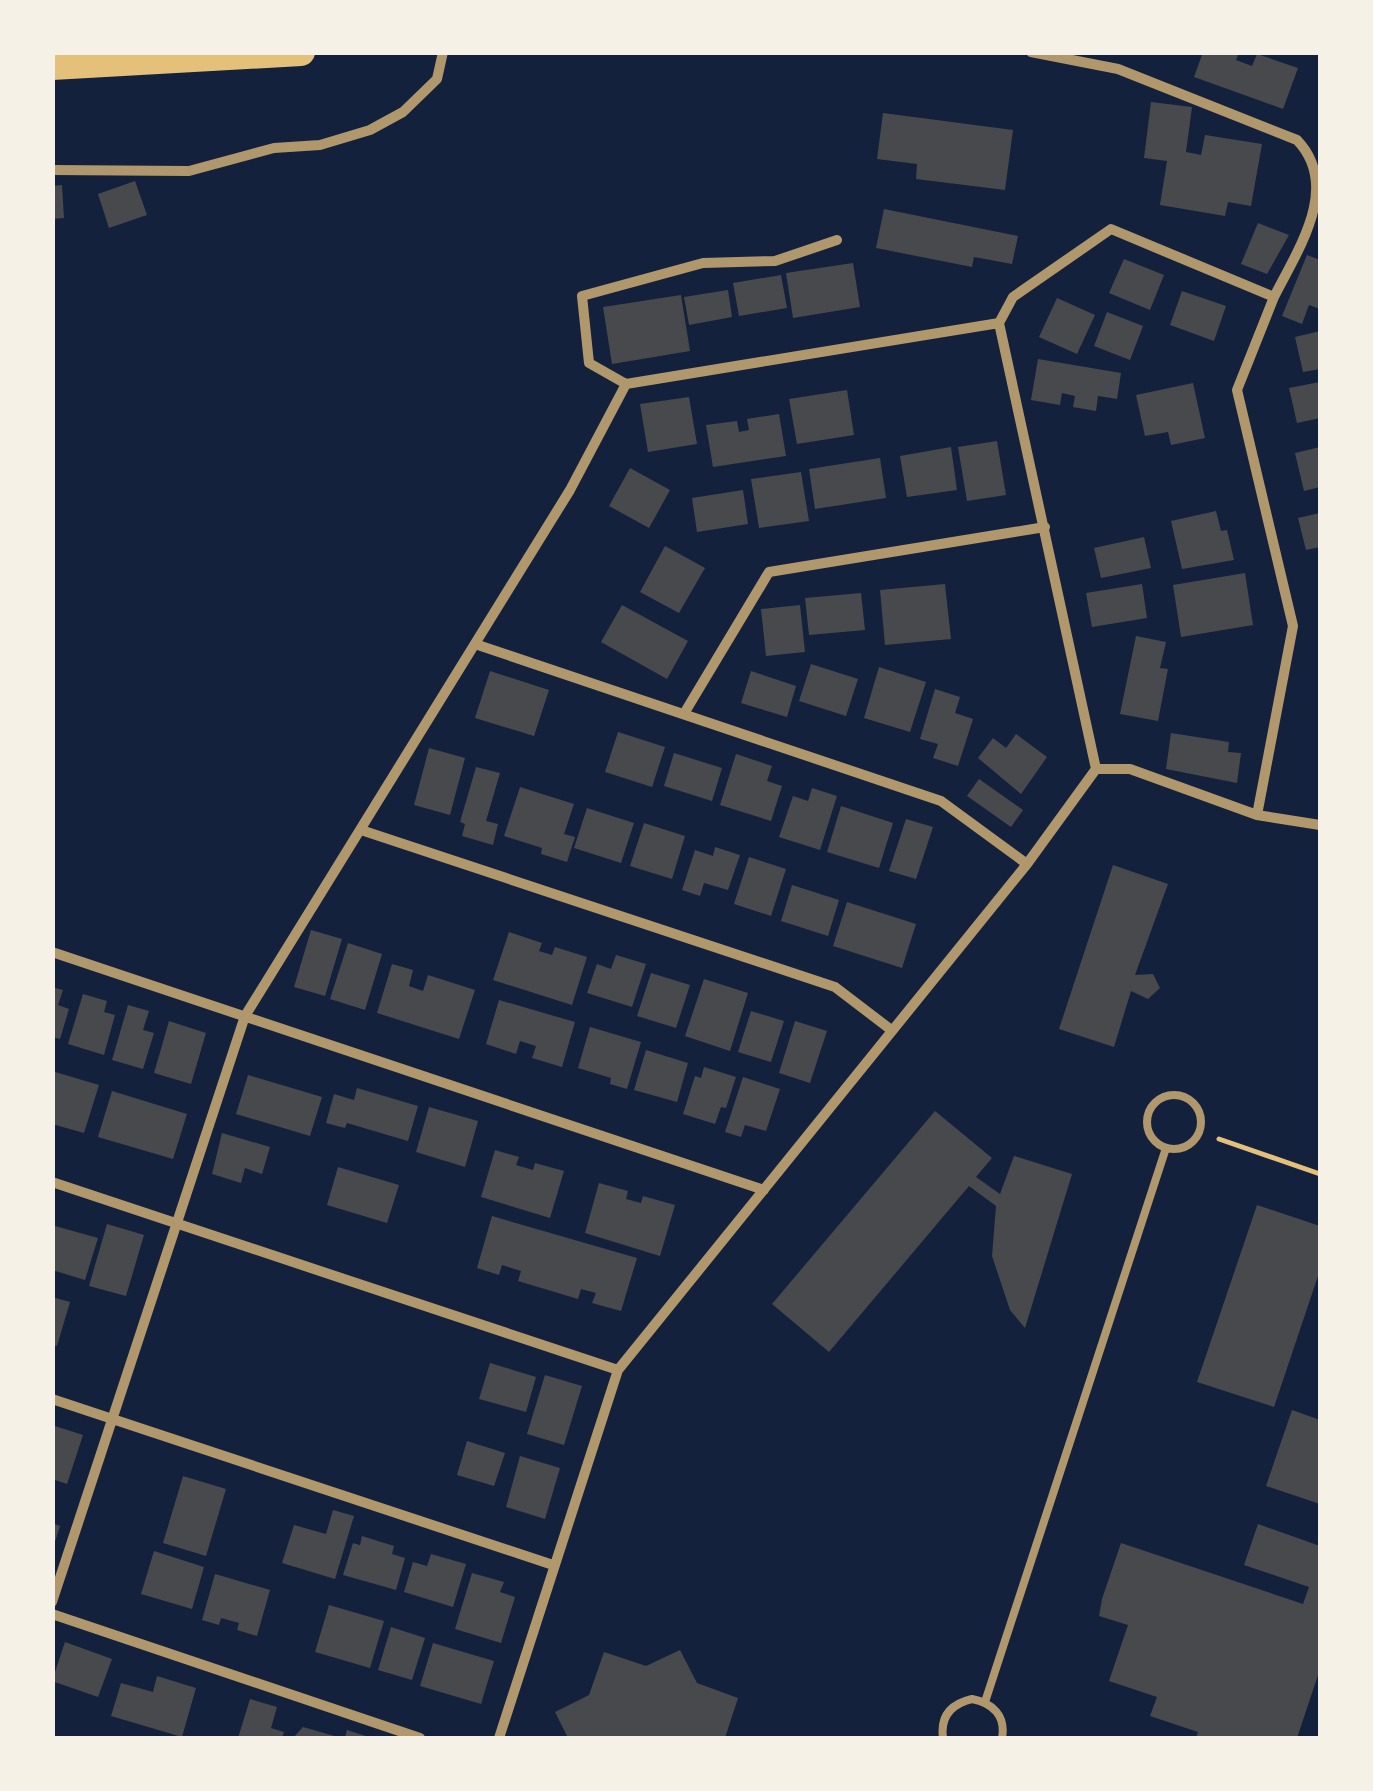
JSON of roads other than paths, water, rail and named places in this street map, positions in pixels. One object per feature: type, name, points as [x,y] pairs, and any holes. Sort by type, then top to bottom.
[{"type":"highway","points":[[52,66],[301,52]]},
{"type":"street","points":[[52,170],[189,171],[274,148],[320,145],[370,130],[403,112],[437,80],[444,52]]},
{"type":"street","points":[[1031,52],[1118,69],[1297,140],[1308,152],[1316,202],[1311,224],[1274,297],[1238,390],[1293,626],[1257,815]]},
{"type":"street","points":[[499,1738],[618,1370],[890,1028],[1027,864],[1096,769],[999,323],[1013,297],[1110,229],[1274,297]]},
{"type":"street","points":[[837,240],[775,260],[703,263],[582,296],[589,363],[626,384],[999,323]]},
{"type":"street","points":[[52,1602],[245,1016],[570,490],[626,384]]},
{"type":"street","points":[[685,712],[769,572],[1045,527]]},
{"type":"street","points":[[475,644],[941,801],[1027,864]]},
{"type":"street","points":[[1096,769],[1130,769],[1257,815],[1320,825]]},
{"type":"street","points":[[361,830],[835,987],[890,1028]]},
{"type":"street","points":[[52,952],[764,1190]]},
{"type":"street","points":[[52,1182],[618,1370]]},
{"type":"street","points":[[52,1399],[553,1564]]},
{"type":"street","points":[[52,1614],[420,1738]]},
{"type":"lane","points":[[1183,1096],[1199,1111],[1201,1129],[1192,1144],[1166,1148],[1152,1138],[1148,1114],[1158,1100],[1183,1096]]},
{"type":"lane","points":[[985,1702],[1166,1148]]},
{"type":"lane","points":[[943,1738],[943,1721],[960,1702],[985,1702],[1002,1718],[1002,1738]]}]
